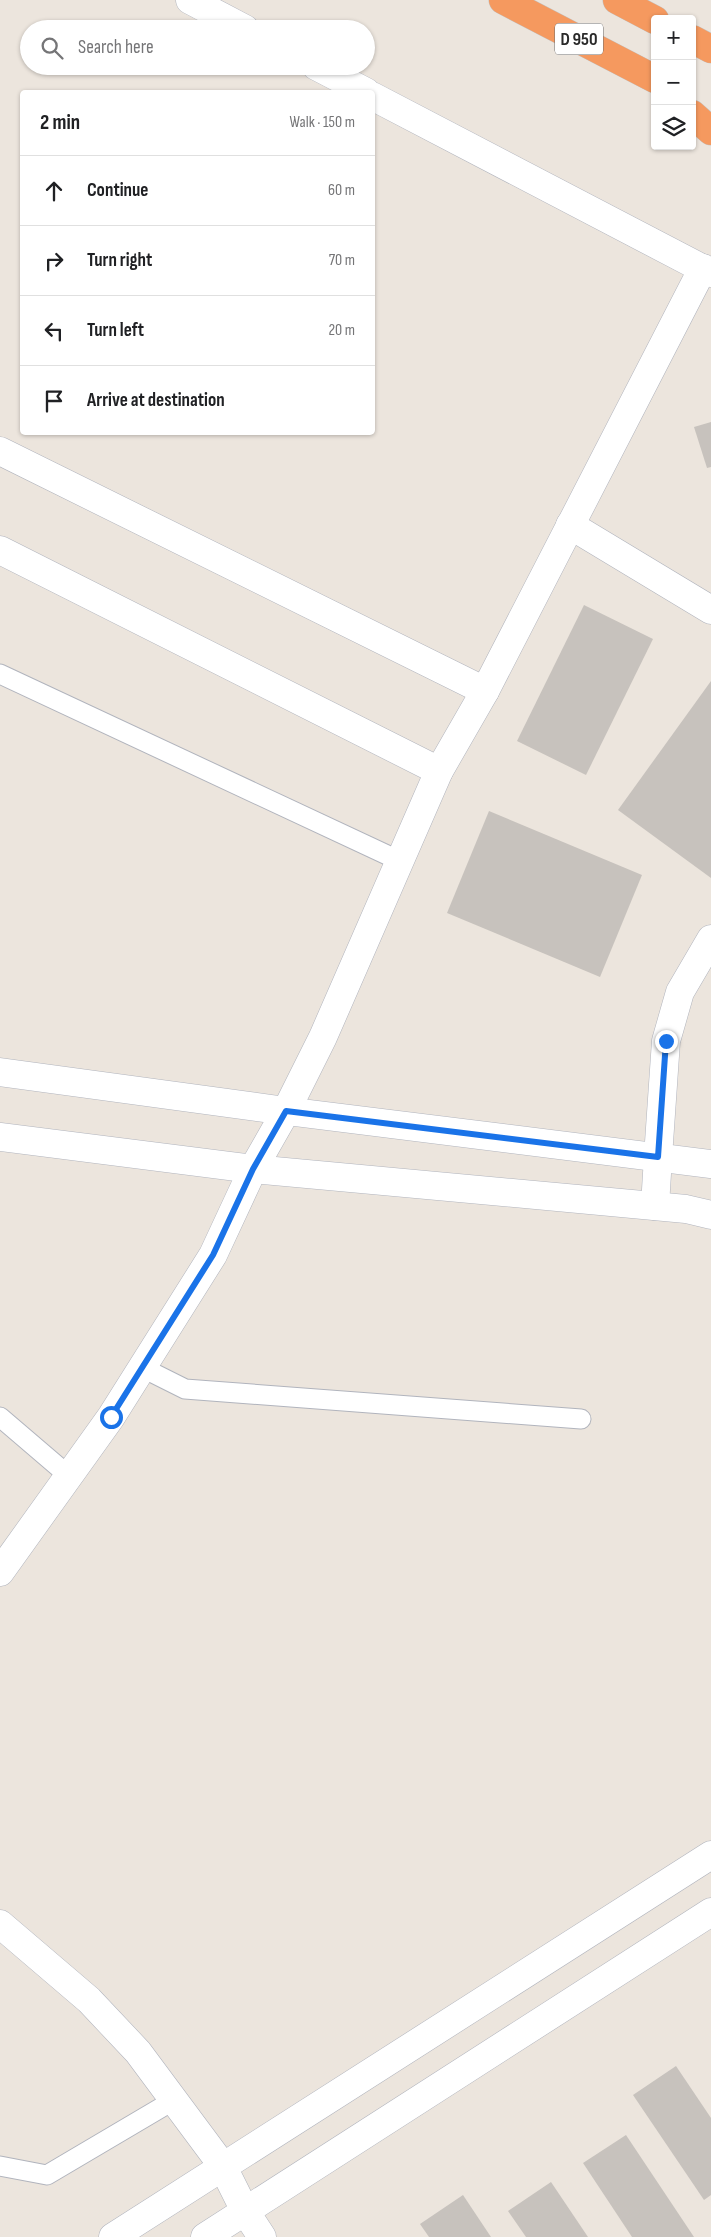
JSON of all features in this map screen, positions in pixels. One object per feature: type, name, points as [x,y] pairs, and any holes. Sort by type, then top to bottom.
[{"type":"highway","name":"D 950","points":[[503,0],[651,77]]},
{"type":"highway","name":"D 950","points":[[617,0],[651,18]]},
{"type":"highway","points":[[696,41],[711,49]]},
{"type":"highway","points":[[696,100],[711,108]]},
{"type":"highway","points":[[696,118],[711,131]]},
{"type":"street","points":[[190,0],[227,20]]},
{"type":"street","points":[[333,75],[362,90]]},
{"type":"street","points":[[0,1572],[143,1368],[213,1255],[253,1169],[324,1038],[439,771],[484,691],[570,525],[707,270],[375,98]]},
{"type":"street","points":[[0,451],[484,691]]},
{"type":"street","points":[[570,525],[711,610]]},
{"type":"street","points":[[0,550],[439,771]]},
{"type":"street","points":[[655,1206],[666,1041],[680,992],[711,939]]},
{"type":"street","points":[[0,1072],[286,1111],[711,1164]]},
{"type":"street","points":[[0,1137],[253,1169],[686,1209],[711,1215]]},
{"type":"street","points":[[113,2237],[711,1855]]},
{"type":"street","points":[[204,2237],[711,1912]]},
{"type":"street","points":[[0,1924],[89,2000],[138,2052],[222,2166],[245,2211],[262,2237]]},
{"type":"lane","points":[[0,674],[400,861]]},
{"type":"lane","points":[[143,1368],[185,1389],[581,1418]]},
{"type":"lane","points":[[0,1417],[69,1476]]},
{"type":"lane","points":[[0,2166],[47,2175],[174,2100]]},
{"type":"building","points":[[711,422],[711,467],[707,468],[694,427]]},
{"type":"building","points":[[584,605],[653,639],[586,775],[517,741]]},
{"type":"building","points":[[711,681],[711,878],[618,810]]},
{"type":"building","points":[[489,811],[642,875],[600,977],[447,913]]},
{"type":"building","points":[[676,2066],[711,2118],[711,2195],[704,2200],[633,2095]]},
{"type":"building","points":[[626,2135],[694,2237],[632,2237],[583,2163]]},
{"type":"building","points":[[551,2182],[588,2237],[526,2237],[508,2211]]},
{"type":"building","points":[[463,2195],[491,2237],[429,2237],[420,2224]]},
{"type":"route","points":[[111,1417],[213,1255],[253,1169],[286,1111],[658,1157],[666,1041]]}]
